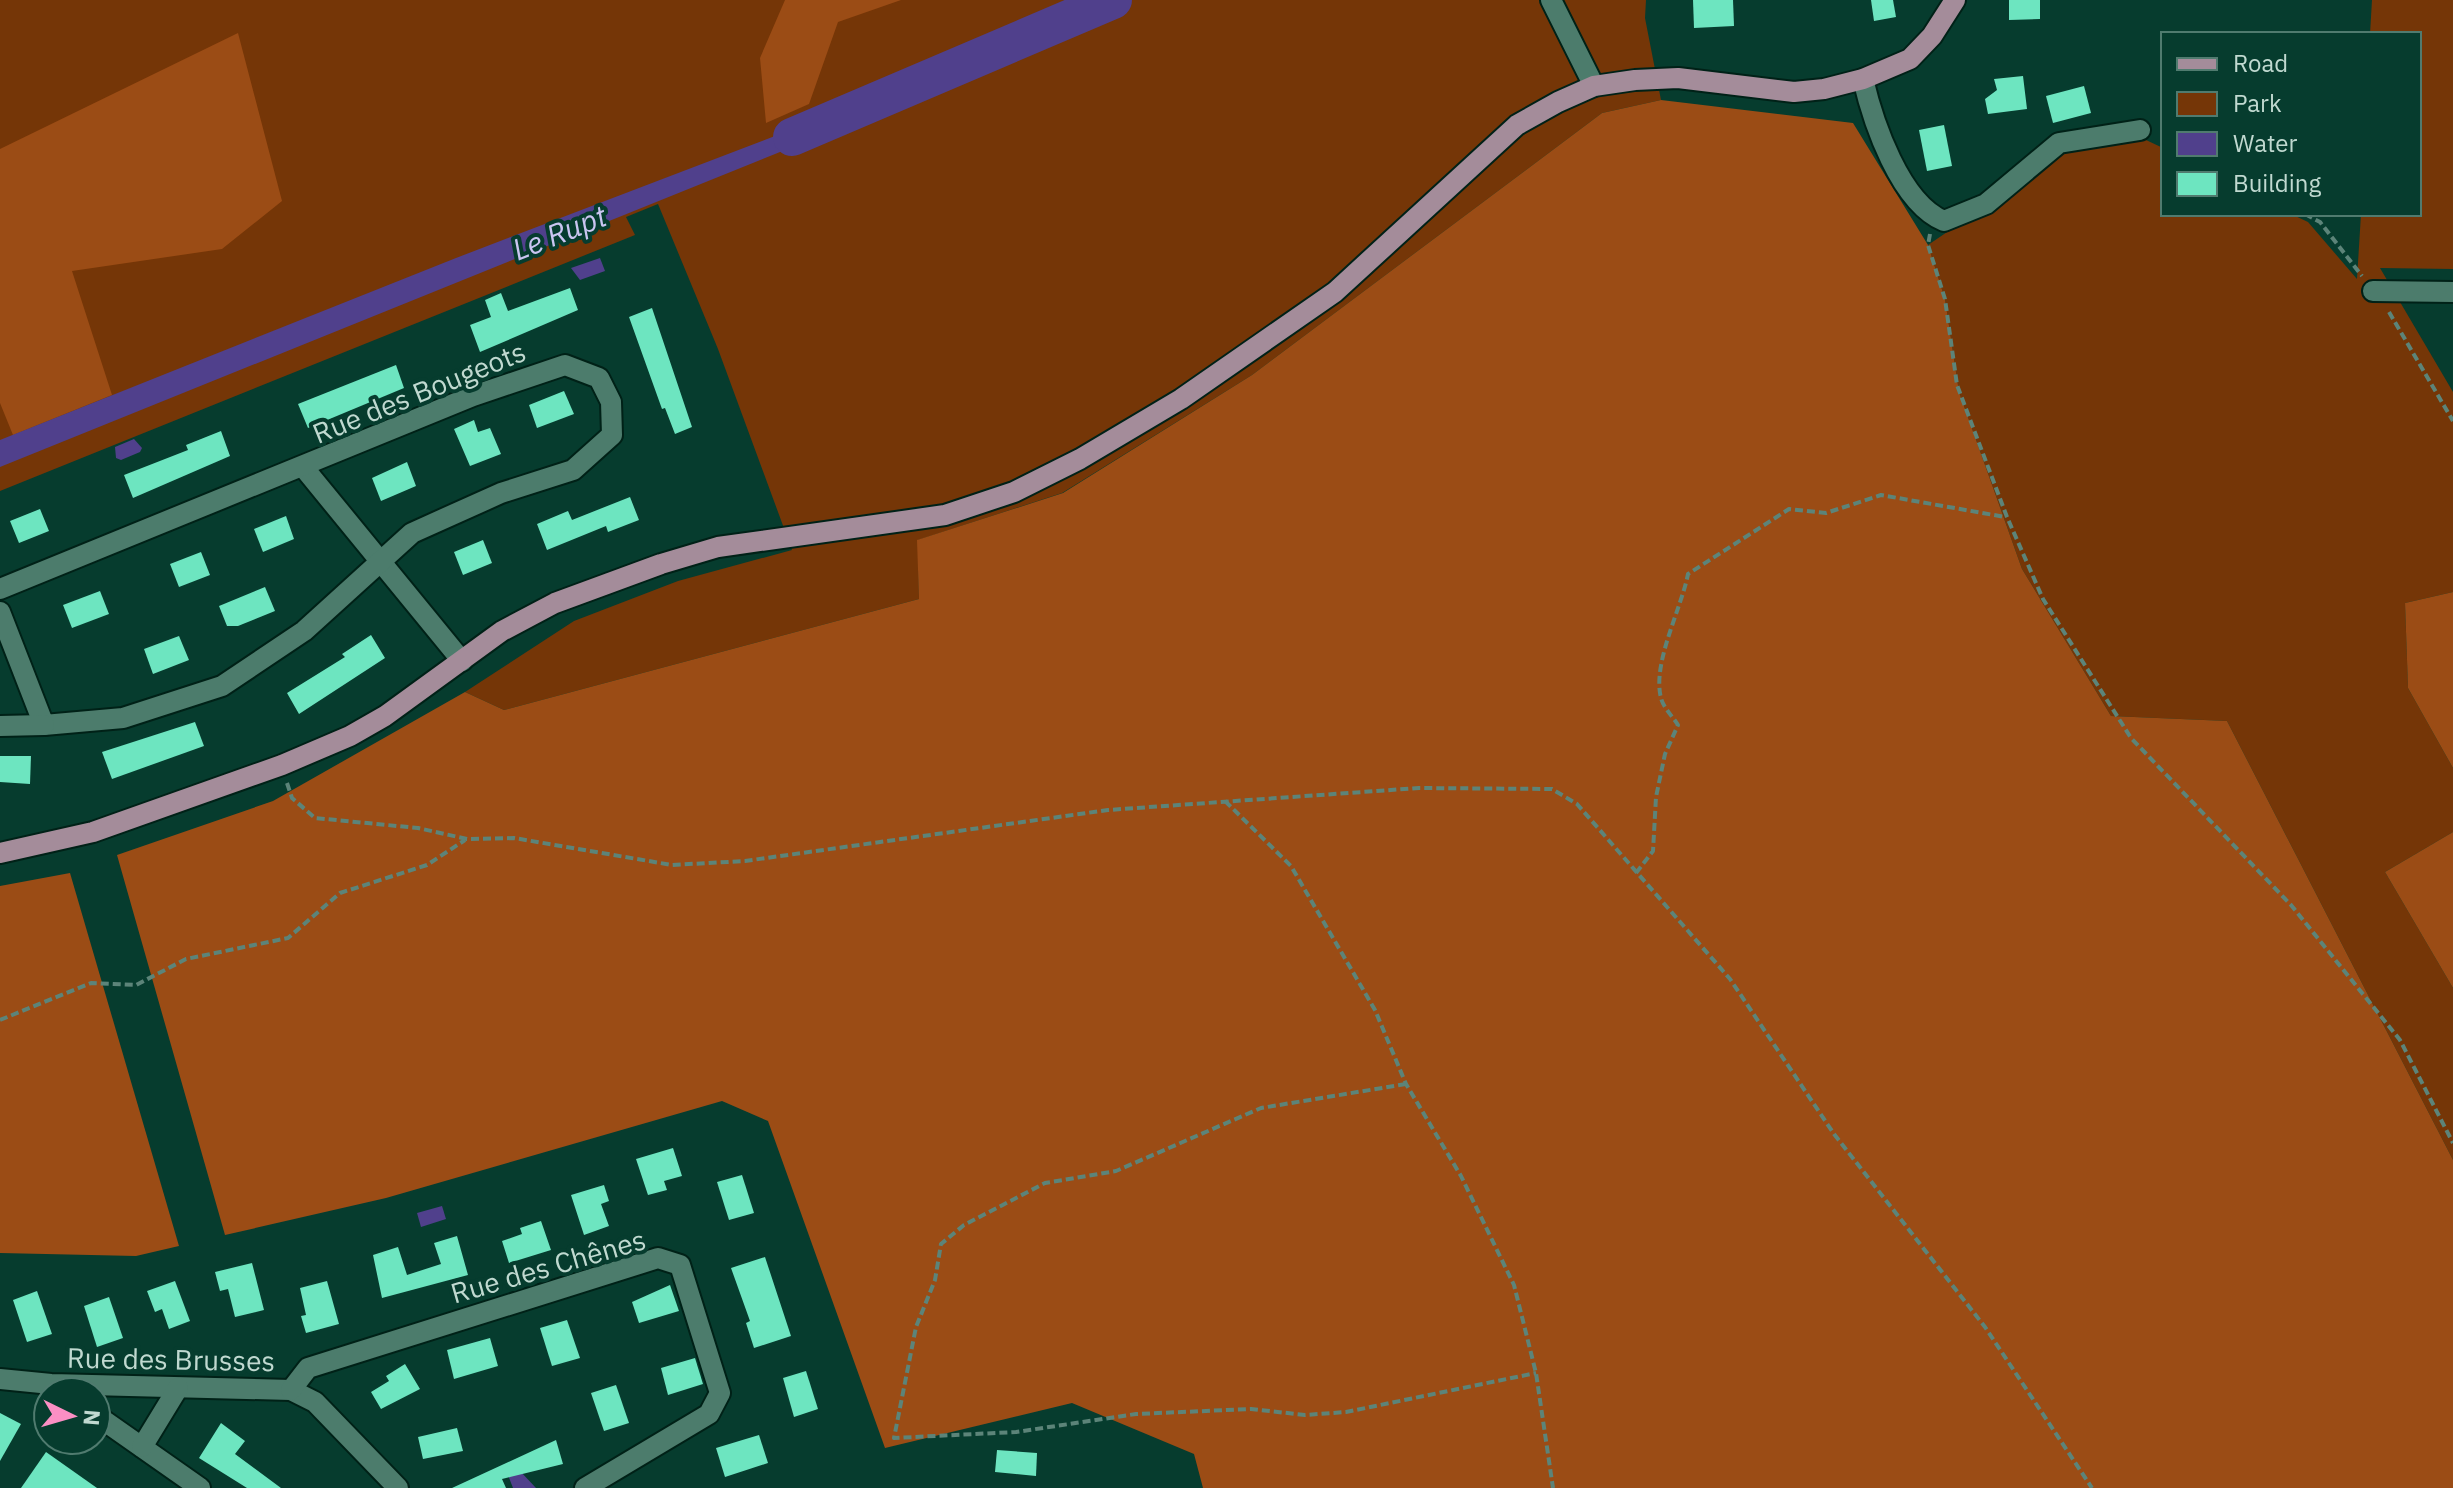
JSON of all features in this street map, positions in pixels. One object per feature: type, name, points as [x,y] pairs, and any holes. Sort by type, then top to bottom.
[{"type":"main road","points":[[0,853],[93,832],[282,765],[374,723],[502,631],[555,603],[661,564],[718,547],[945,515],[1014,492],[1080,459],[1181,399],[1335,292],[1517,125],[1594,86],[1678,78],[1794,92],[1863,79],[1910,59],[1932,36],[1955,0]]},
{"type":"street","points":[[1551,0],[1594,86]]},
{"type":"street","points":[[1863,79],[1873,122],[1912,195],[1932,216],[1944,221],[1986,204],[2059,143],[2140,130]]},
{"type":"street","points":[[2373,291],[2453,292]]},
{"type":"street","name":"Rue des Bougeots","points":[[0,589],[304,468],[473,396],[565,365],[599,378],[611,402],[612,435],[573,470],[501,493],[412,533],[304,631],[222,686],[123,718],[0,726]]},
{"type":"street","points":[[304,468],[462,661]]},
{"type":"street","points":[[0,612],[44,725]]},
{"type":"street","name":"Rue des Chênes","points":[[291,1390],[308,1368],[658,1258],[680,1265],[720,1393],[709,1414],[585,1488]]},
{"type":"street","name":"Rue des Brusses","points":[[0,1379],[32,1384]]},
{"type":"street","name":"Rue des Brusses","points":[[112,1388],[291,1390],[315,1402],[398,1488]]},
{"type":"street","points":[[142,1447],[178,1388]]},
{"type":"street","points":[[112,1426],[200,1488]]},
{"type":"path","points":[[1932,216],[1928,245],[1945,299],[1957,385],[2007,517],[2043,599],[2131,738],[2291,905],[2400,1040],[2453,1143]]},
{"type":"path","points":[[1636,873],[1653,851],[1659,783],[1665,754],[1678,725],[1661,698],[1662,654],[1682,608],[1688,574],[1789,509],[1826,513],[1881,495],[2007,517]]},
{"type":"path","points":[[282,765],[292,798],[315,818],[418,828],[467,839],[514,838],[672,865],[731,862],[1108,810],[1419,788],[1552,789],[1577,804],[1730,979],[1834,1134],[1985,1327],[2092,1488]]},
{"type":"path","points":[[1225,801],[1291,866],[1375,1010],[1406,1084],[1461,1176],[1514,1285],[1536,1373],[1553,1488]]},
{"type":"path","points":[[0,1020],[91,983],[136,985],[186,959],[288,938],[340,893],[427,865],[467,839]]},
{"type":"path","points":[[1406,1084],[1261,1108],[1116,1171],[1045,1183],[964,1225],[941,1244],[935,1280],[916,1327],[894,1438],[1016,1432],[1136,1414],[1251,1409],[1305,1415],[1346,1412],[1536,1373]]},
{"type":"green space","points":[[0,0],[1646,0],[1645,18],[1661,100],[1602,113],[1252,375],[1062,493],[918,540],[919,599],[504,710],[465,692],[574,621],[678,581],[792,550],[718,349],[658,204],[626,217],[635,235],[0,491]]},
{"type":"green space","points":[[2372,0],[2453,0],[2453,269],[2380,268],[2453,392],[2453,592],[2405,603],[2408,688],[2453,768],[2453,832],[2385,872],[2453,988],[2453,1160],[2227,721],[2111,716],[2022,569],[1959,392],[1945,299],[1928,245],[2065,152],[2146,140],[2161,147],[2161,216],[2295,216],[2308,222],[2357,279],[2361,216],[2421,216],[2421,32],[2370,32]]},
{"type":"shaded area","points":[[785,0],[901,0],[838,22],[809,104],[766,123],[760,58]]},
{"type":"shaded area","points":[[238,33],[282,201],[222,249],[72,271],[112,395],[13,435],[0,403],[0,149]]},
{"type":"shaded area","points":[[1661,100],[1853,123],[1928,245],[1945,299],[1959,392],[2022,569],[2111,716],[2227,721],[2453,1160],[2453,1488],[1203,1488],[1194,1454],[1072,1403],[885,1448],[768,1121],[722,1101],[386,1198],[225,1235],[117,855],[273,801],[465,692],[504,710],[919,599],[917,540],[1063,493],[1252,375],[1602,113]]},
{"type":"shaded area","points":[[2453,592],[2453,768],[2408,688],[2405,603]]},
{"type":"shaded area","points":[[2453,832],[2453,988],[2385,872]]},
{"type":"shaded area","points":[[70,873],[179,1246],[136,1256],[0,1253],[0,886]]},
{"type":"water","points":[[838,117],[780,152],[0,467],[0,440],[456,258],[775,136]]},
{"type":"water","points":[[600,258],[605,271],[580,280],[571,268]]},
{"type":"water","points":[[134,439],[142,448],[140,452],[121,460],[116,458],[115,447]]},
{"type":"water","points":[[442,1206],[446,1219],[421,1227],[417,1213]]},
{"type":"water","points":[[520,1471],[536,1488],[513,1488],[508,1475]]},
{"type":"building","points":[[1693,0],[1733,0],[1734,26],[1694,28]]},
{"type":"building","points":[[1871,0],[1893,0],[1896,17],[1874,21]]},
{"type":"building","points":[[2009,0],[2040,0],[2040,19],[2009,20]]},
{"type":"building","points":[[2023,76],[2027,109],[1988,114],[1985,99],[1997,90],[1994,79]]},
{"type":"building","points":[[2084,86],[2091,113],[2053,123],[2046,96]]},
{"type":"building","points":[[1944,125],[1952,166],[1927,171],[1919,130]]},
{"type":"building","points":[[570,288],[578,310],[480,352],[470,325],[491,317],[485,300],[501,293],[508,311]]},
{"type":"building","points":[[652,308],[692,427],[675,434],[665,408],[662,409],[629,317]]},
{"type":"building","points":[[396,365],[404,388],[308,428],[298,404]]},
{"type":"building","points":[[564,391],[574,414],[537,428],[529,405]]},
{"type":"building","points":[[474,420],[478,432],[490,428],[501,454],[470,466],[454,429]]},
{"type":"building","points":[[221,431],[230,456],[133,498],[124,475],[188,450],[186,445]]},
{"type":"building","points":[[407,462],[416,486],[381,501],[372,478]]},
{"type":"building","points":[[630,497],[639,520],[608,532],[606,526],[547,550],[537,524],[568,511],[572,520]]},
{"type":"building","points":[[40,509],[49,531],[19,543],[10,521]]},
{"type":"building","points":[[286,516],[294,539],[263,552],[254,529]]},
{"type":"building","points":[[483,540],[492,563],[463,575],[454,552]]},
{"type":"building","points":[[201,552],[210,575],[179,587],[170,564]]},
{"type":"building","points":[[265,587],[275,611],[238,626],[227,626],[219,606]]},
{"type":"building","points":[[100,591],[109,614],[72,628],[63,605]]},
{"type":"building","points":[[371,635],[385,658],[299,714],[287,693],[345,657],[342,654]]},
{"type":"building","points":[[179,636],[189,660],[153,674],[144,649]]},
{"type":"building","points":[[195,722],[204,746],[112,779],[102,752]]},
{"type":"building","points":[[0,756],[31,756],[30,784],[0,782]]},
{"type":"building","points":[[673,1148],[682,1176],[664,1181],[667,1190],[648,1195],[636,1159]]},
{"type":"building","points":[[742,1175],[754,1213],[729,1220],[717,1182]]},
{"type":"building","points":[[604,1185],[609,1201],[601,1204],[609,1226],[584,1235],[571,1195]]},
{"type":"building","points":[[541,1221],[551,1250],[509,1263],[502,1241],[522,1234],[520,1228]]},
{"type":"building","points":[[457,1236],[468,1275],[382,1298],[373,1255],[398,1247],[407,1275],[441,1264],[434,1243]]},
{"type":"building","points":[[765,1257],[791,1336],[754,1348],[746,1323],[750,1321],[731,1268]]},
{"type":"building","points":[[252,1263],[264,1310],[235,1317],[228,1289],[220,1291],[215,1272]]},
{"type":"building","points":[[175,1281],[190,1321],[169,1329],[162,1309],[155,1312],[147,1291]]},
{"type":"building","points":[[327,1281],[339,1324],[306,1333],[301,1316],[306,1315],[300,1288]]},
{"type":"building","points":[[670,1285],[679,1311],[639,1323],[632,1302]]},
{"type":"building","points":[[37,1291],[52,1334],[27,1342],[13,1300]]},
{"type":"building","points":[[109,1297],[123,1338],[97,1347],[84,1306]]},
{"type":"building","points":[[567,1320],[580,1358],[552,1366],[540,1328]]},
{"type":"building","points":[[490,1338],[498,1366],[454,1379],[447,1350]]},
{"type":"building","points":[[695,1358],[703,1384],[668,1395],[661,1368]]},
{"type":"building","points":[[405,1364],[420,1389],[381,1409],[371,1392],[389,1381],[386,1376]]},
{"type":"building","points":[[806,1371],[818,1409],[794,1417],[783,1378]]},
{"type":"building","points":[[616,1385],[629,1423],[604,1431],[591,1393]]},
{"type":"building","points":[[0,1413],[21,1424],[0,1461]]},
{"type":"building","points":[[221,1423],[245,1441],[235,1454],[281,1488],[247,1488],[199,1458]]},
{"type":"building","points":[[457,1428],[463,1451],[423,1459],[418,1437]]},
{"type":"building","points":[[759,1435],[768,1463],[725,1477],[716,1448]]},
{"type":"building","points":[[556,1440],[563,1464],[502,1479],[506,1488],[452,1488]]},
{"type":"building","points":[[997,1450],[1037,1453],[1036,1476],[995,1472]]},
{"type":"building","points":[[43,1456],[52,1456],[97,1488],[21,1488]]},
{"type":"waterway","name":"Le Rupt","points":[[792,137],[1113,0]]}]
